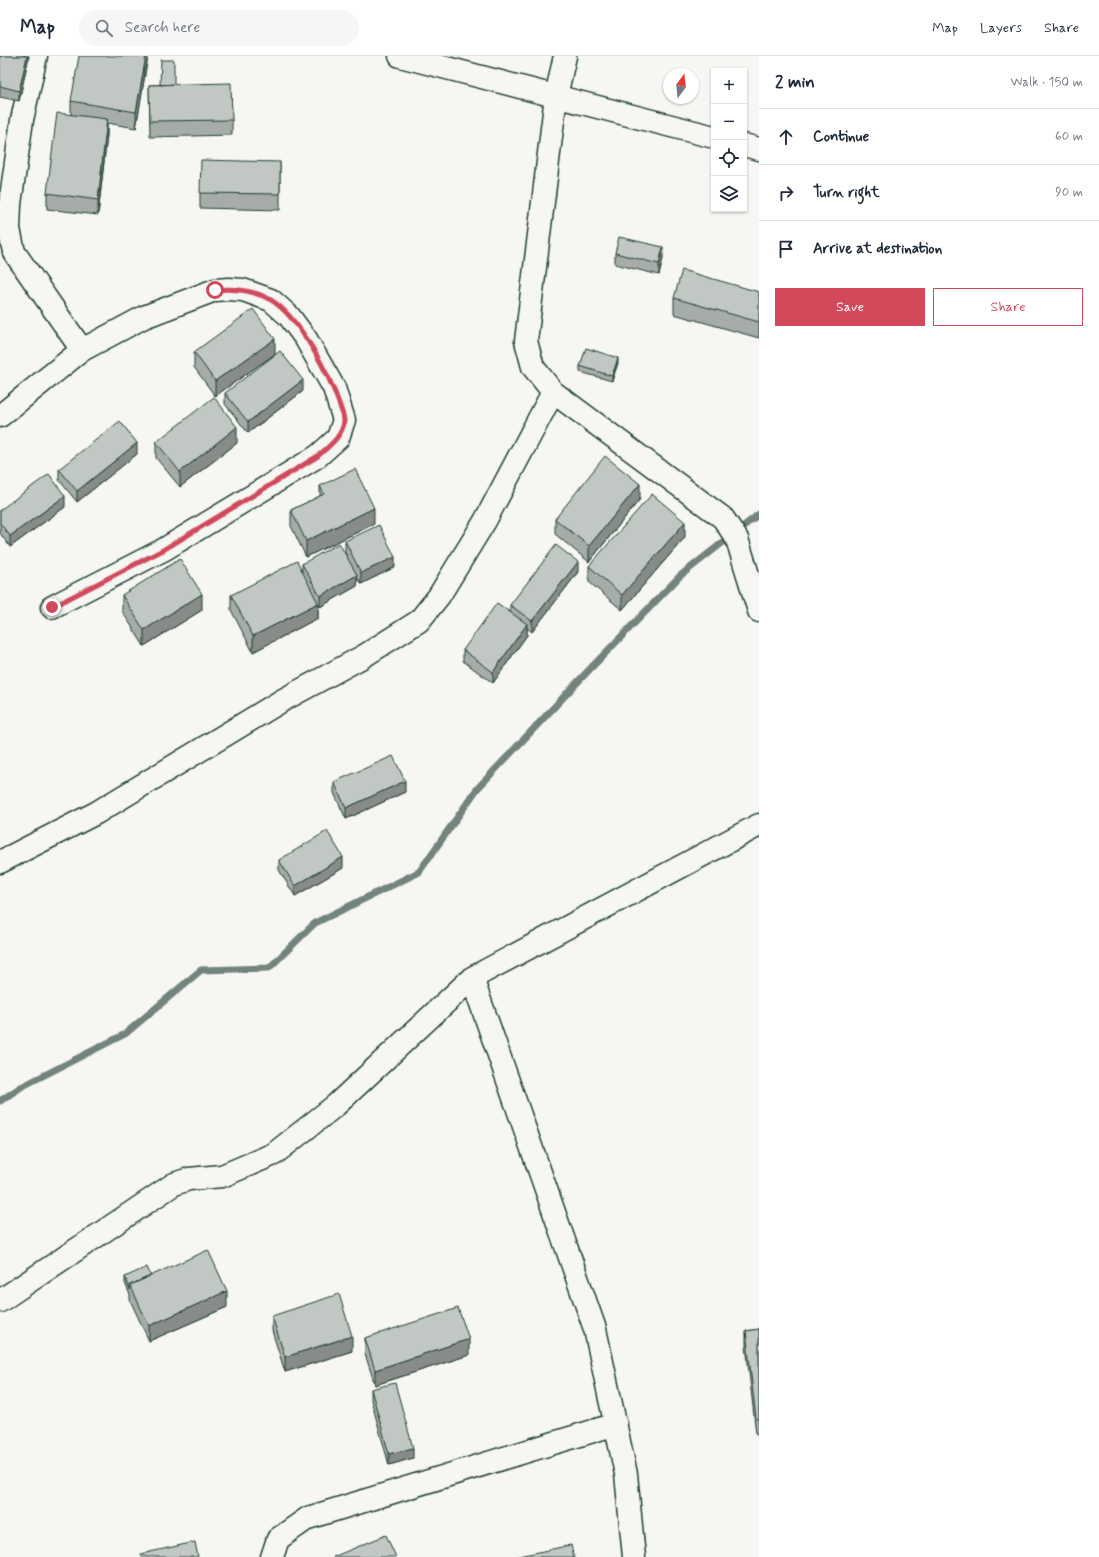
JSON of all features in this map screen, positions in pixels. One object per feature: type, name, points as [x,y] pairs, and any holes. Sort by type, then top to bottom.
[{"type":"street","points":[[36,56],[22,120],[10,204],[9,229],[14,252],[82,350]]},
{"type":"street","points":[[400,56],[711,136]]},
{"type":"street","points":[[565,56],[556,96],[526,341],[533,367],[553,392],[723,518],[737,539],[759,611]]},
{"type":"street","points":[[747,146],[759,149]]},
{"type":"street","points":[[0,416],[82,350],[144,317],[215,290],[229,289],[243,290],[271,300],[289,316],[306,339],[334,388],[344,420],[338,438],[318,456],[163,550],[52,607]]},
{"type":"street","points":[[0,862],[96,813],[283,700],[364,656],[419,621],[439,596],[485,521],[553,392]]},
{"type":"street","points":[[0,1301],[174,1184],[189,1179],[222,1176],[274,1154],[336,1105],[472,978],[759,825]]},
{"type":"street","points":[[472,978],[595,1329],[626,1474],[634,1557]]},
{"type":"street","points":[[272,1557],[278,1539],[308,1518],[616,1424]]},
{"type":"building","points":[[0,56],[27,56],[19,91],[0,86]]},
{"type":"building","points":[[79,56],[146,56],[136,112],[71,101]]},
{"type":"building","points":[[161,60],[174,60],[174,84],[160,85]]},
{"type":"building","points":[[231,83],[232,120],[150,121],[149,85]]},
{"type":"building","points":[[57,113],[107,119],[98,200],[47,193]]},
{"type":"building","points":[[201,160],[280,162],[280,194],[200,193]]},
{"type":"building","points":[[619,237],[663,247],[659,264],[615,253]]},
{"type":"building","points":[[682,270],[759,292],[759,322],[674,298]]},
{"type":"building","points":[[253,309],[275,339],[215,381],[194,352]]},
{"type":"building","points":[[586,348],[618,358],[612,376],[580,366]]},
{"type":"building","points":[[280,351],[303,380],[248,422],[225,393]]},
{"type":"building","points":[[214,397],[237,427],[180,472],[156,442]]},
{"type":"building","points":[[120,421],[137,443],[77,491],[59,469]]},
{"type":"building","points":[[605,456],[640,484],[589,546],[555,519]]},
{"type":"building","points":[[355,469],[374,508],[306,541],[291,510],[324,494],[320,486]]},
{"type":"building","points":[[49,474],[65,496],[10,536],[0,523],[0,510]]},
{"type":"building","points":[[652,494],[685,522],[622,595],[589,566]]},
{"type":"building","points":[[379,525],[395,557],[361,573],[345,541]]},
{"type":"building","points":[[339,543],[357,575],[320,596],[302,564]]},
{"type":"building","points":[[556,545],[578,562],[532,621],[510,605]]},
{"type":"building","points":[[180,559],[202,594],[144,630],[122,595]]},
{"type":"building","points":[[297,561],[318,603],[253,636],[231,595]]},
{"type":"building","points":[[497,603],[527,624],[493,672],[463,650]]},
{"type":"building","points":[[393,756],[405,781],[346,808],[334,782]]},
{"type":"building","points":[[327,831],[343,857],[295,886],[279,860]]},
{"type":"building","points":[[208,1250],[227,1291],[149,1326],[130,1285]]},
{"type":"building","points":[[147,1267],[151,1276],[130,1285],[130,1290],[125,1277]]},
{"type":"building","points":[[339,1294],[352,1336],[285,1357],[272,1316]]},
{"type":"building","points":[[458,1308],[469,1339],[375,1370],[365,1338]]},
{"type":"building","points":[[759,1329],[759,1419],[756,1419],[746,1331]]},
{"type":"building","points":[[395,1383],[413,1448],[389,1454],[371,1389]]},
{"type":"building","points":[[386,1535],[396,1557],[333,1557]]},
{"type":"building","points":[[195,1542],[198,1557],[142,1557],[141,1554]]},
{"type":"building","points":[[571,1545],[574,1557],[515,1557]]},
{"type":"waterway","points":[[0,1101],[21,1087],[125,1034],[201,970],[269,968],[315,923],[419,872],[477,789],[589,670],[680,576],[759,514]]},
{"type":"route","points":[[52,607],[163,550],[318,456],[338,438],[344,420],[334,388],[306,339],[289,316],[271,300],[257,294],[243,290],[215,290]]}]
